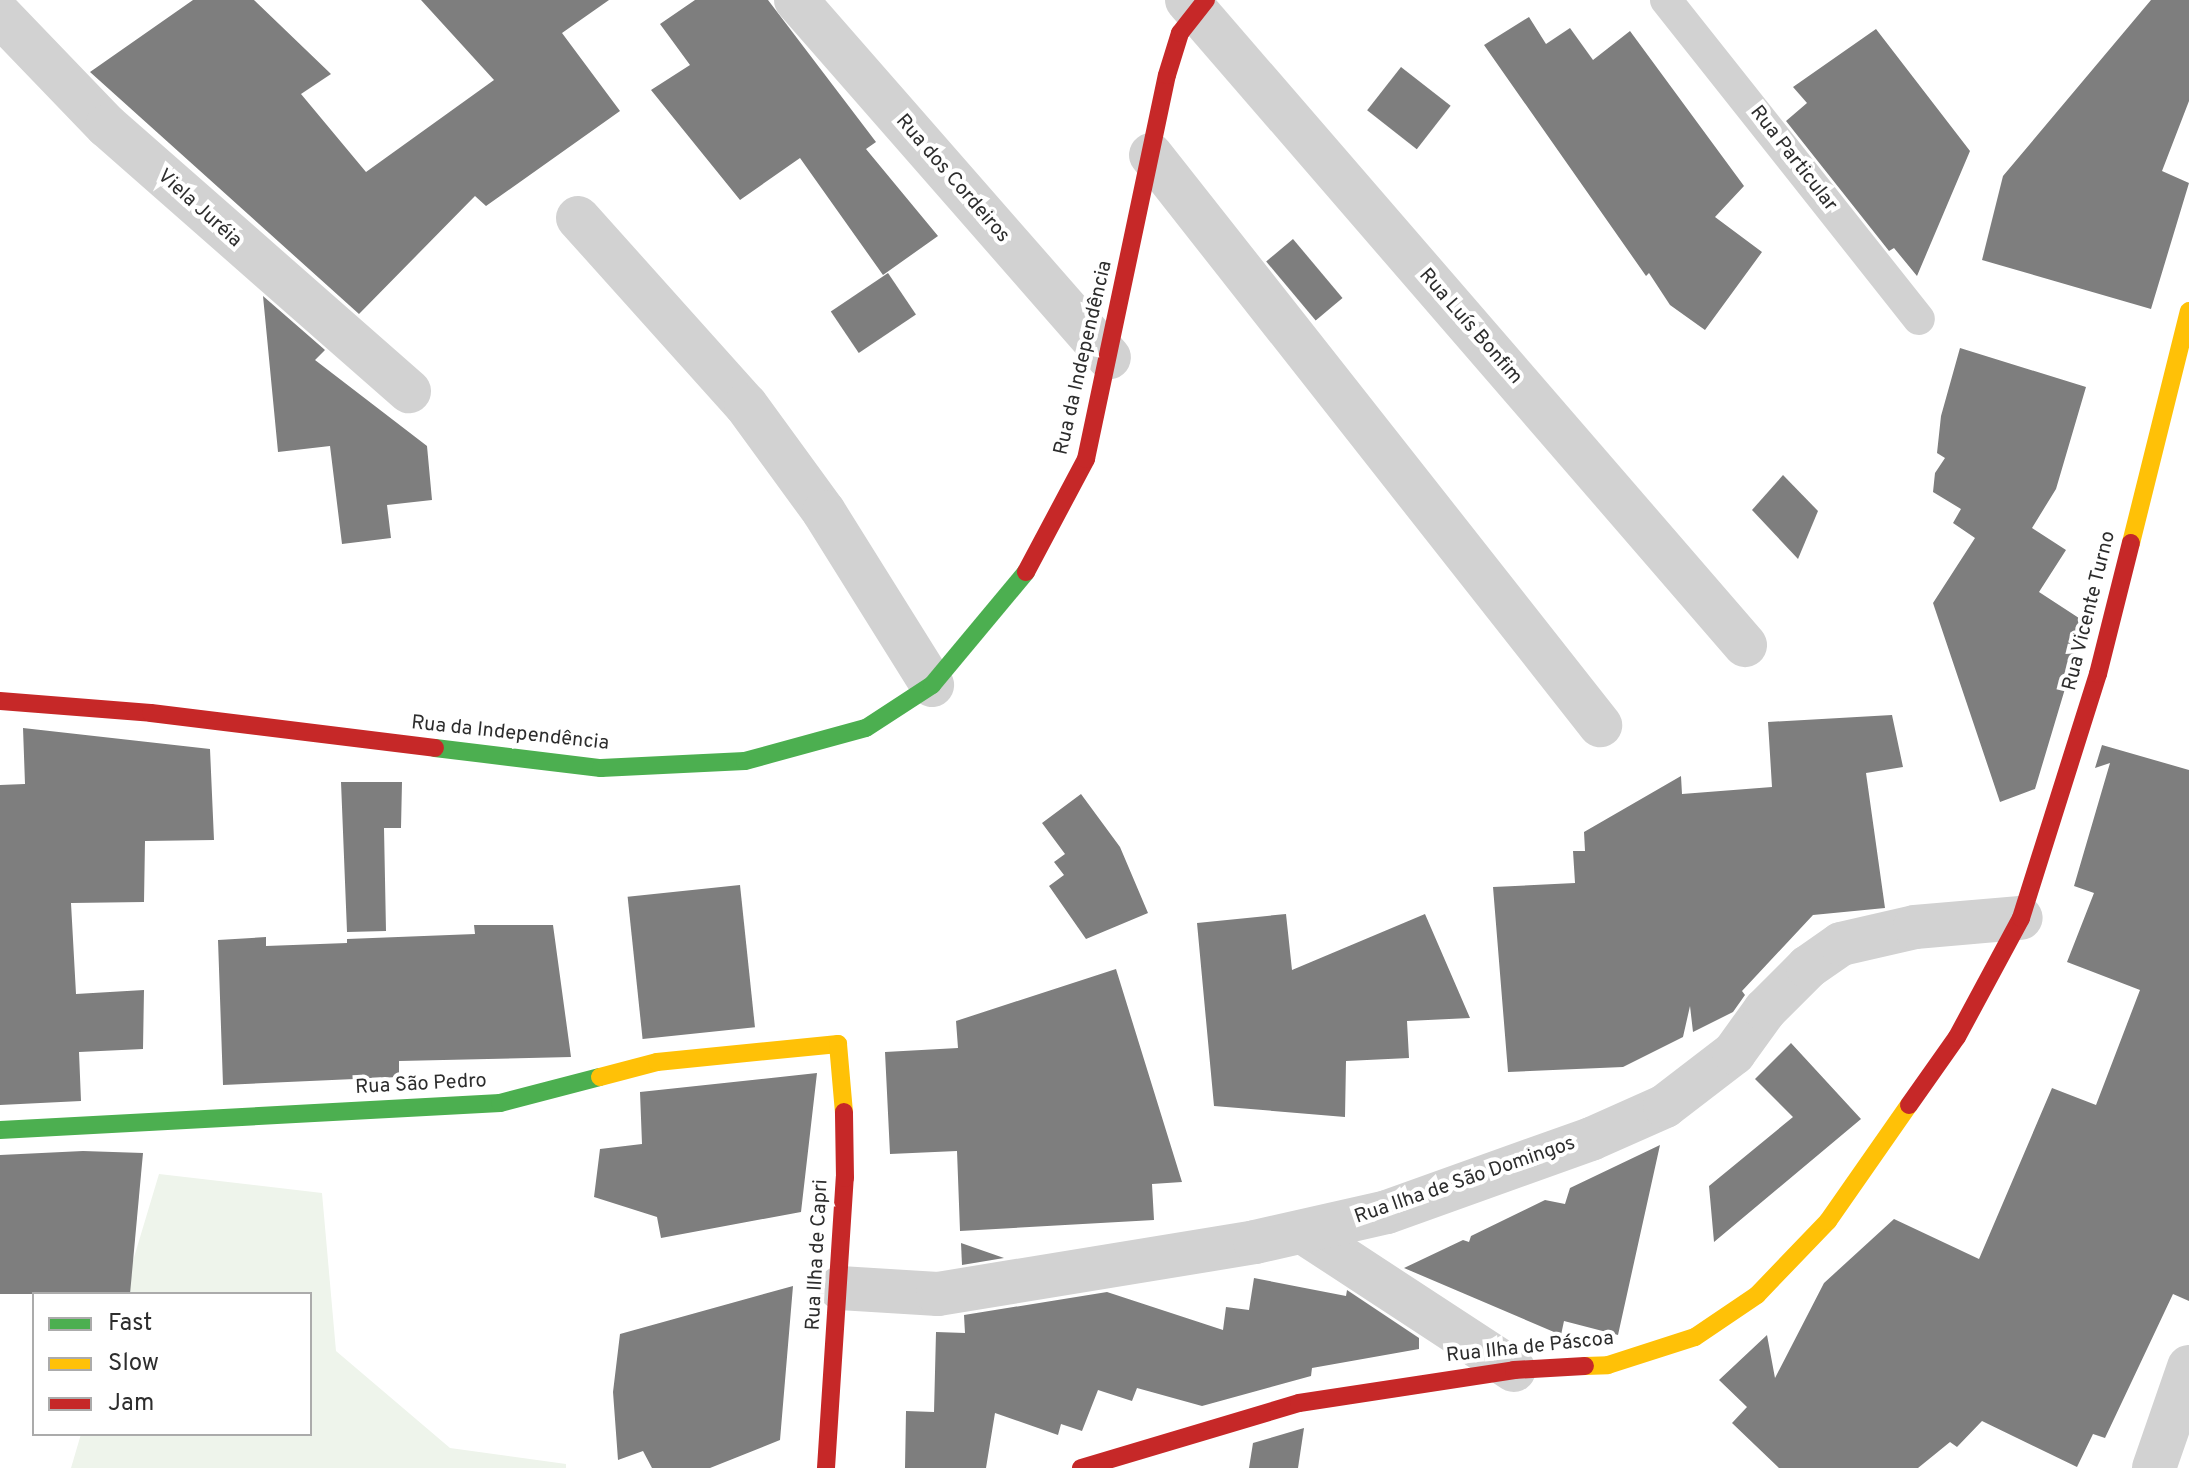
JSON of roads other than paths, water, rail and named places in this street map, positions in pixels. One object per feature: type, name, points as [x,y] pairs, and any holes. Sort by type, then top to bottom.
[{"type":"street","name":"Rua dos Cordeiros","points":[[796,0],[1109,357]]},
{"type":"street","name":"Rua da Independência","points":[[0,701],[151,713],[601,768],[745,761],[866,728],[932,685],[1026,572],[1086,459],[1167,75],[1180,33],[1196,3]]},
{"type":"street","name":"Rua Luís Bonfim","points":[[1196,3],[1745,645]]},
{"type":"street","name":"Viela Juréia","points":[[0,15],[107,126],[409,391]]},
{"type":"street","points":[[1151,155],[1600,725]]},
{"type":"street","points":[[578,218],[746,405],[824,512],[932,685]]},
{"type":"street","name":"Rua Vicente Turno","points":[[2021,918],[2098,674],[2189,311]]},
{"type":"street","name":"Rua Ilha de São Domingos","points":[[840,1288],[938,1294],[1303,1232],[1387,1212],[1591,1139],[1665,1106],[1734,1053],[1765,1010],[1808,967],[1841,944],[1915,927],[2021,918]]},
{"type":"street","name":"Rua Ilha de Páscoa","points":[[1081,1468],[1299,1403],[1514,1370],[1608,1365],[1695,1337],[1757,1295],[1828,1221],[1911,1107],[1957,1037],[2021,918]]},
{"type":"street","name":"Rua São Pedro","points":[[0,1130],[500,1103],[657,1062],[838,1044]]},
{"type":"street","name":"Rua Ilha de Capri","points":[[826,1468],[840,1288],[844,1104],[838,1044]]},
{"type":"street","points":[[1303,1232],[1514,1370]]},
{"type":"street","points":[[2154,1468],[2189,1367]]},
{"type":"lane","name":"Rua Particular","points":[[1666,0],[1919,319]]}]
